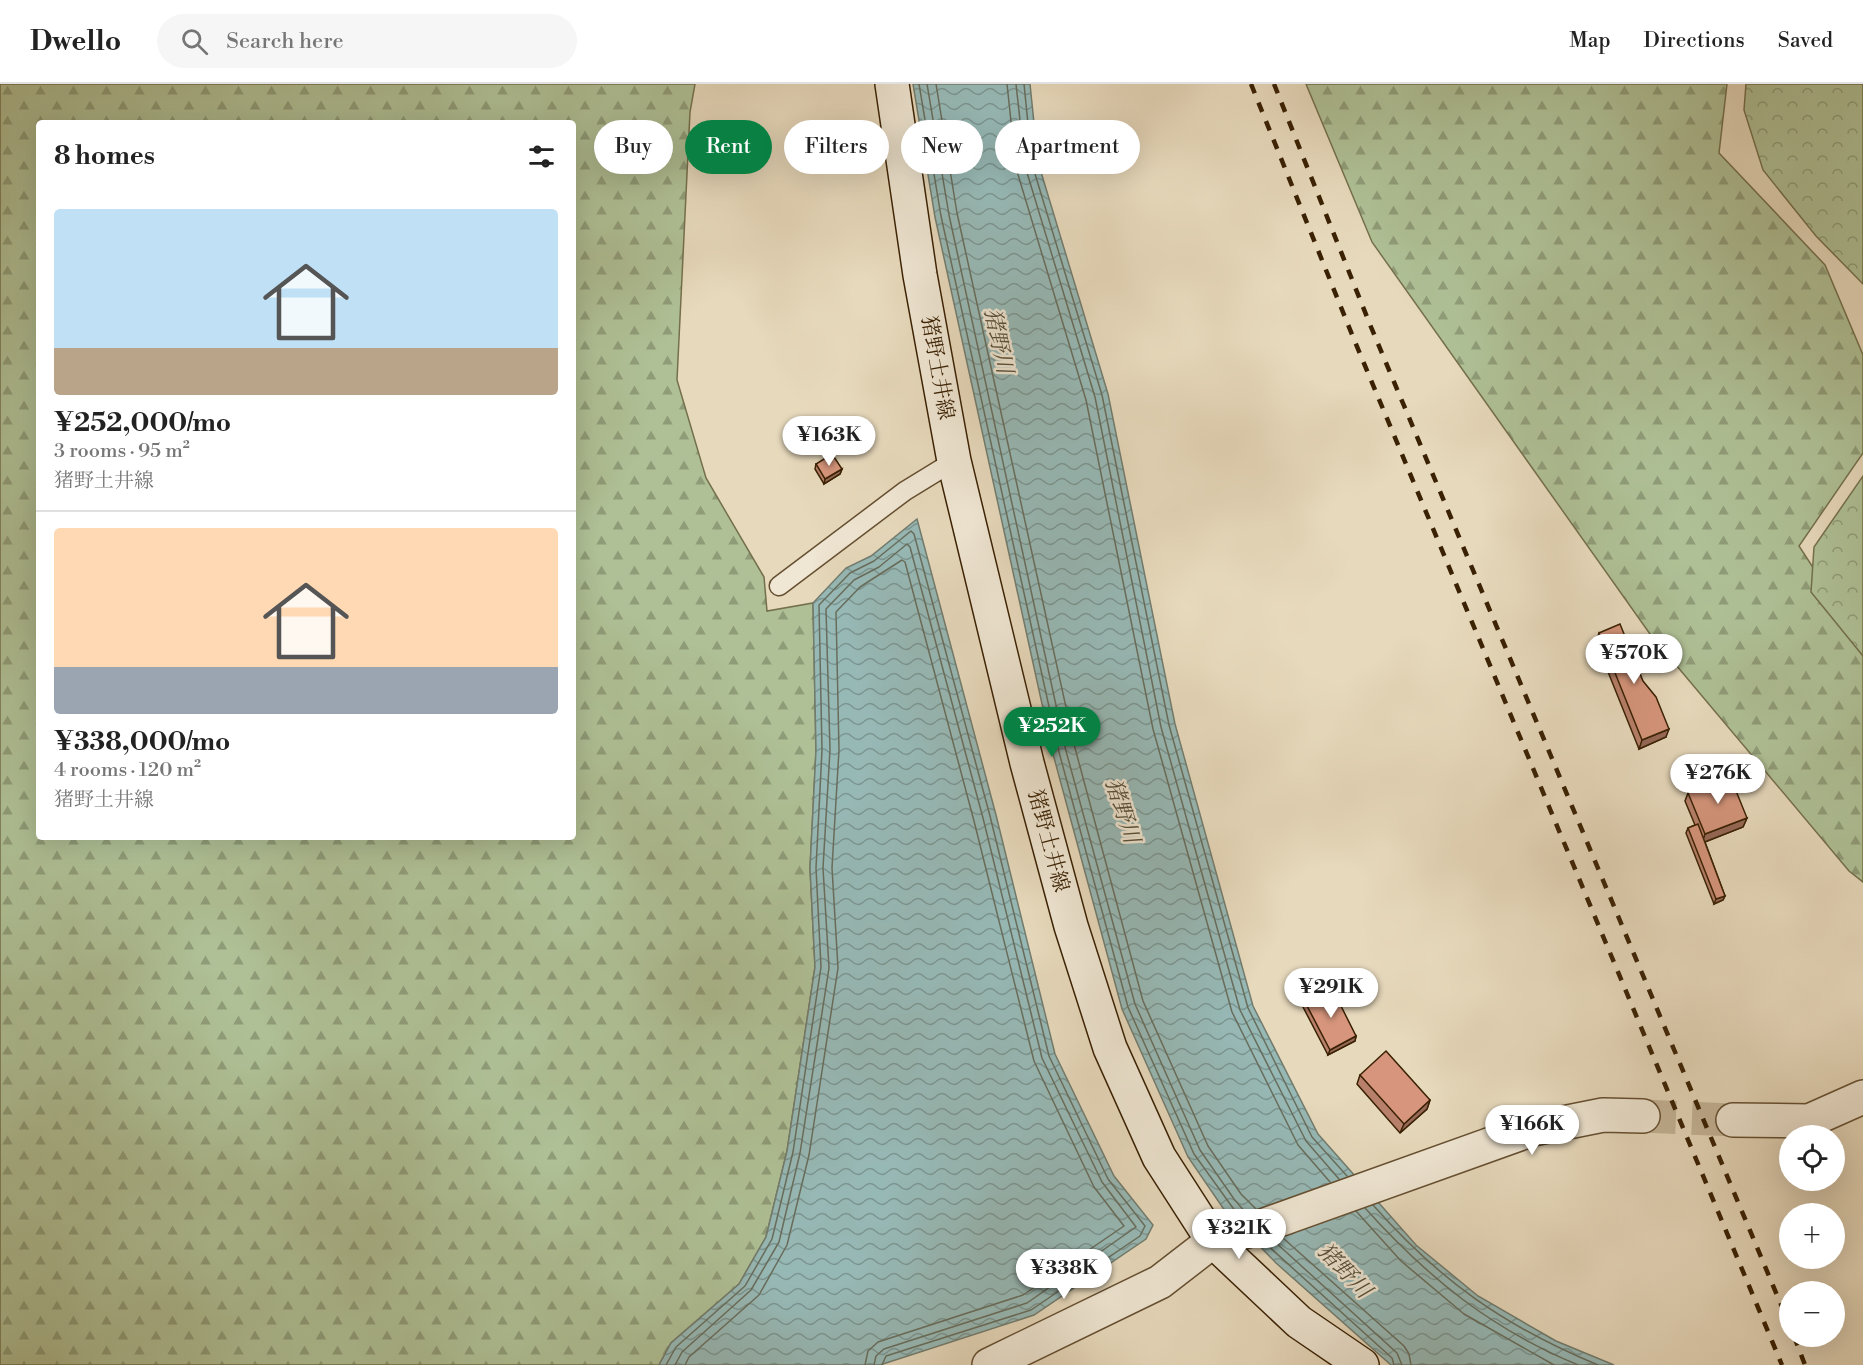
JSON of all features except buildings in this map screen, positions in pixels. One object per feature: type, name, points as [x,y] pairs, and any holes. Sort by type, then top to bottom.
[{"type":"main road","name":"猪野土井線","points":[[892,84],[920,275],[954,461],[1027,763],[1071,927],[1110,1048],[1159,1156],[1214,1241],[1299,1322],[1362,1365]]},
{"type":"main road","points":[[1733,1120],[1809,1121],[1863,1097]]},
{"type":"main road","points":[[989,1365],[1160,1282],[1214,1241],[1251,1230],[1533,1129],[1603,1115],[1643,1116]]},
{"type":"lane","points":[[779,586],[905,491],[954,461]]},
{"type":"green space","points":[[0,84],[695,84],[690,120],[685,120],[685,174],[687,174],[677,380],[706,478],[764,577],[767,611],[813,603],[816,750],[810,868],[815,967],[787,1151],[766,1237],[739,1284],[671,1343],[659,1365],[0,1365]]},
{"type":"green space","points":[[1306,84],[1727,84],[1719,153],[1825,265],[1863,355],[1863,453],[1799,546],[1863,644],[1863,882],[1849,871],[1650,634],[1372,242]]},
{"type":"green space","points":[[1746,84],[1863,84],[1863,284],[1816,236],[1763,170],[1744,110]]},
{"type":"green space","points":[[1863,476],[1863,656],[1811,592],[1814,547]]},
{"type":"water","name":"猪野川","points":[[913,84],[1030,84],[1034,120],[995,120],[995,174],[1042,174],[1108,394],[1175,724],[1253,1006],[1318,1134],[1416,1245],[1478,1296],[1556,1341],[1614,1365],[1391,1365],[1276,1263],[1223,1208],[1188,1157],[1122,1009],[1053,754],[935,217],[928,174],[983,174],[983,120],[919,120]]},
{"type":"water","points":[[917,519],[996,815],[1055,1054],[1114,1176],[1153,1225],[1146,1239],[1034,1315],[880,1365],[659,1365],[671,1343],[739,1284],[766,1237],[787,1151],[815,967],[810,868],[816,750],[813,603],[846,568],[871,556]]},
{"type":"tunnel","points":[[1643,1116],[1733,1120]]},
{"type":"railway","points":[[1251,84],[1353,337],[1782,1365]]},
{"type":"railway","points":[[1274,84],[1371,327],[1779,1300]]},
{"type":"railway","points":[[1798,1347],[1805,1365]]}]
